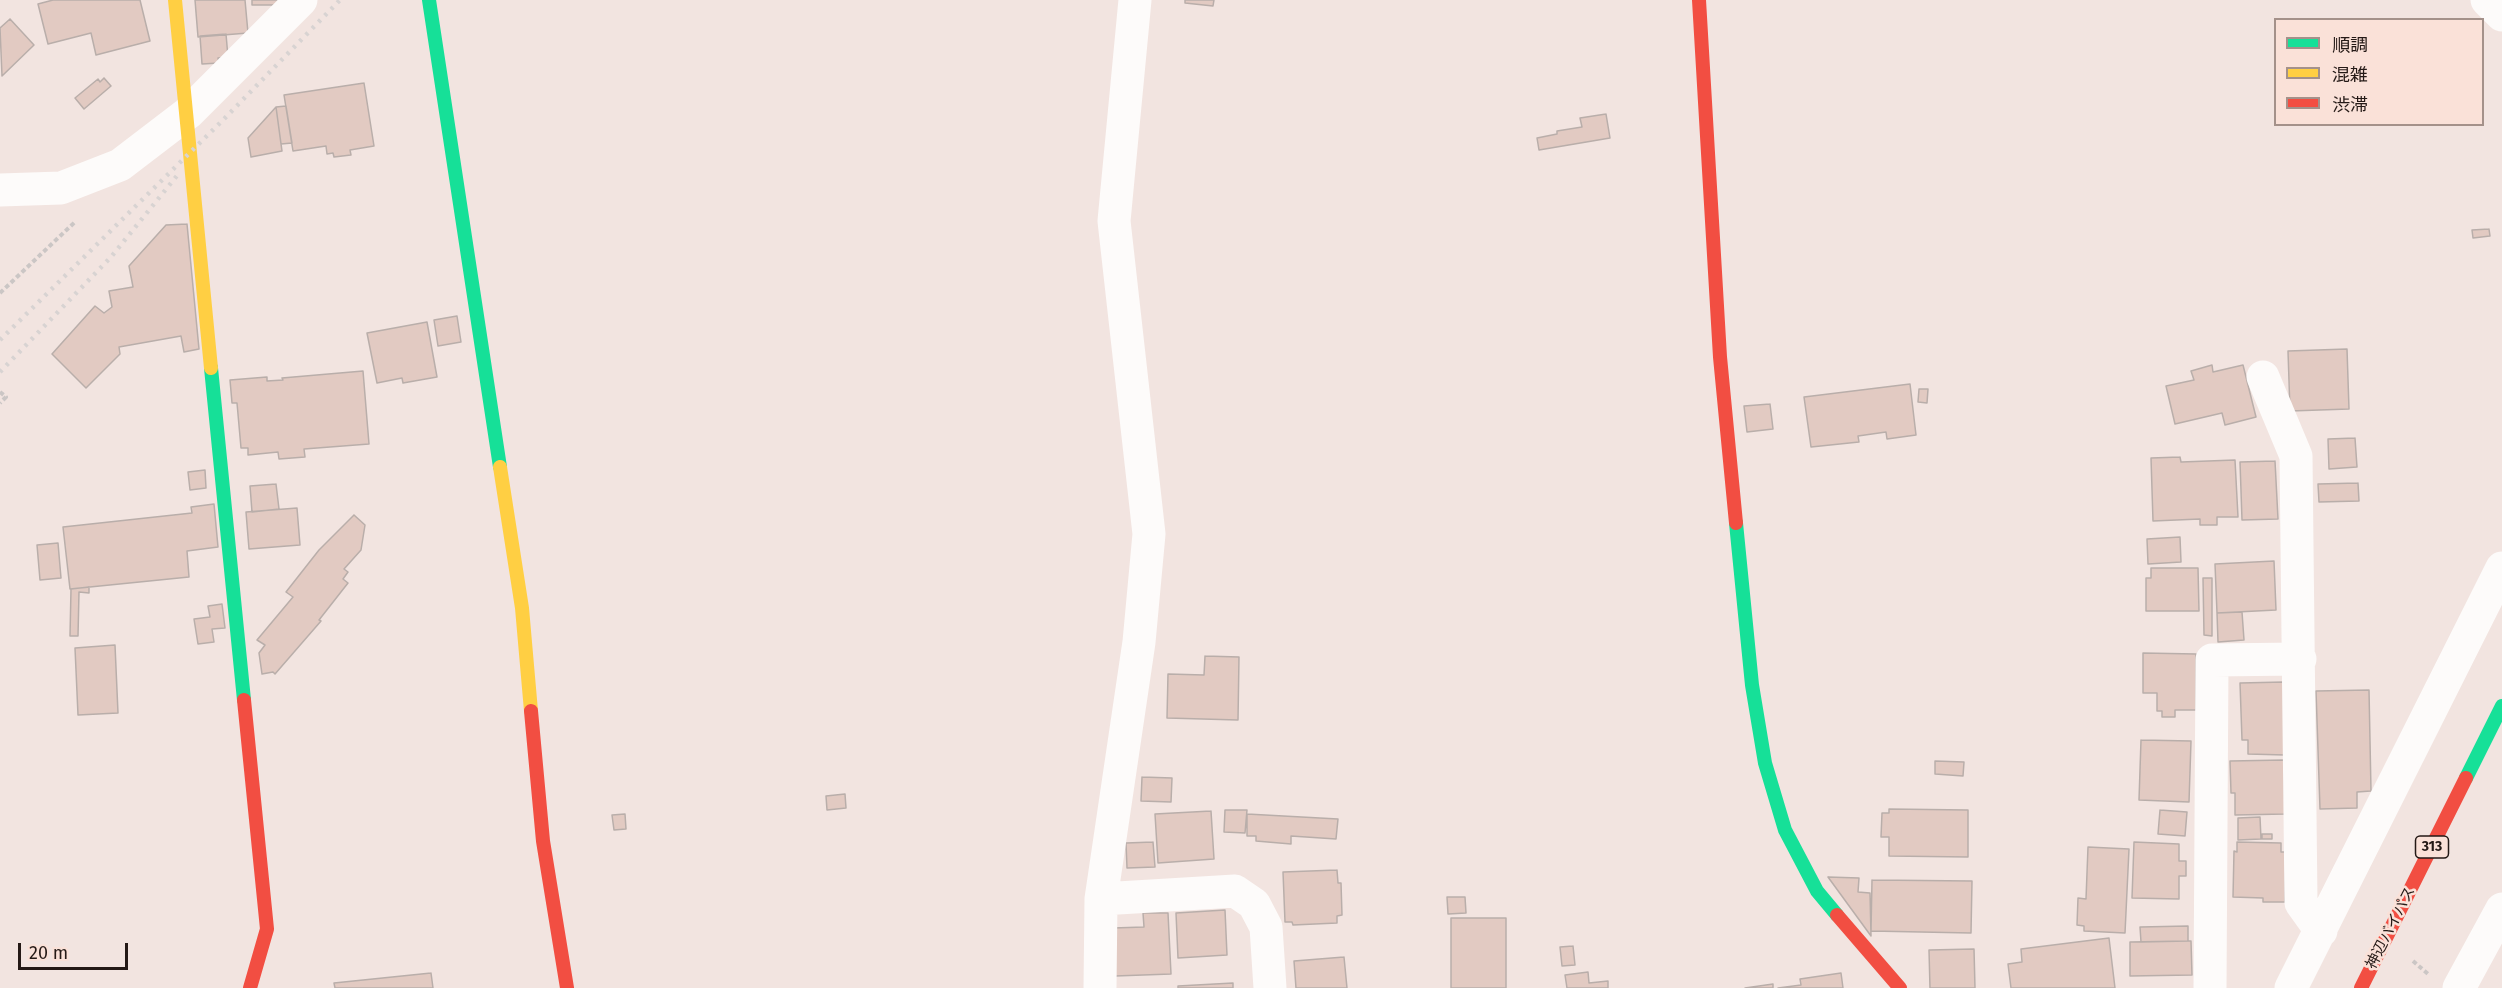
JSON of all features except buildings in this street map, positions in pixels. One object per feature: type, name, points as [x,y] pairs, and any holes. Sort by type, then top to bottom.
[{"type":"main road","points":[[175,0],[188,113],[267,929],[250,988]]},
{"type":"main road","points":[[429,0],[522,608],[543,841],[567,988]]},
{"type":"main road","points":[[1699,0],[1720,357],[1752,685],[1765,763],[1785,830],[1817,891],[1900,988]]},
{"type":"main road","name":"神辺バイパス","points":[[2361,988],[2502,706]]},
{"type":"street","points":[[0,190],[61,188],[120,165],[188,113],[301,0]]},
{"type":"street","points":[[1100,988],[1101,899],[1139,642],[1149,534],[1114,221],[1135,0]]},
{"type":"street","points":[[2487,0],[2502,15]]},
{"type":"street","points":[[2263,377],[2296,456],[2301,903],[2321,931]]},
{"type":"street","points":[[2291,988],[2502,568]]},
{"type":"street","points":[[2211,988],[2212,660],[2300,659]]},
{"type":"street","points":[[1101,899],[1236,891],[1254,904],[1266,927],[1270,988]]},
{"type":"street","points":[[2459,988],[2502,909]]},
{"type":"path","points":[[0,293],[80,217]]},
{"type":"path","points":[[0,392],[6,397],[0,403]]},
{"type":"path","points":[[2412,960],[2428,974],[2423,982]]},
{"type":"railway","points":[[0,340],[224,119],[340,0]]},
{"type":"railway","points":[[0,372],[111,257],[180,172]]},
{"type":"traffic: fast","points":[[429,0],[500,467]]},
{"type":"traffic: fast","points":[[211,368],[244,700]]},
{"type":"traffic: fast","points":[[1736,523],[1752,685],[1765,763],[1785,830],[1817,891],[1837,915]]},
{"type":"traffic: fast","points":[[2466,778],[2502,706]]},
{"type":"traffic: slow","points":[[175,0],[211,368]]},
{"type":"traffic: slow","points":[[500,467],[522,608],[531,711]]},
{"type":"traffic: jam","points":[[1699,0],[1720,357],[1736,523]]},
{"type":"traffic: jam","points":[[244,700],[267,929],[250,988]]},
{"type":"traffic: jam","points":[[531,711],[543,841],[567,988]]},
{"type":"traffic: jam","points":[[2361,988],[2466,778]]},
{"type":"traffic: jam","points":[[1837,915],[1900,988]]}]
